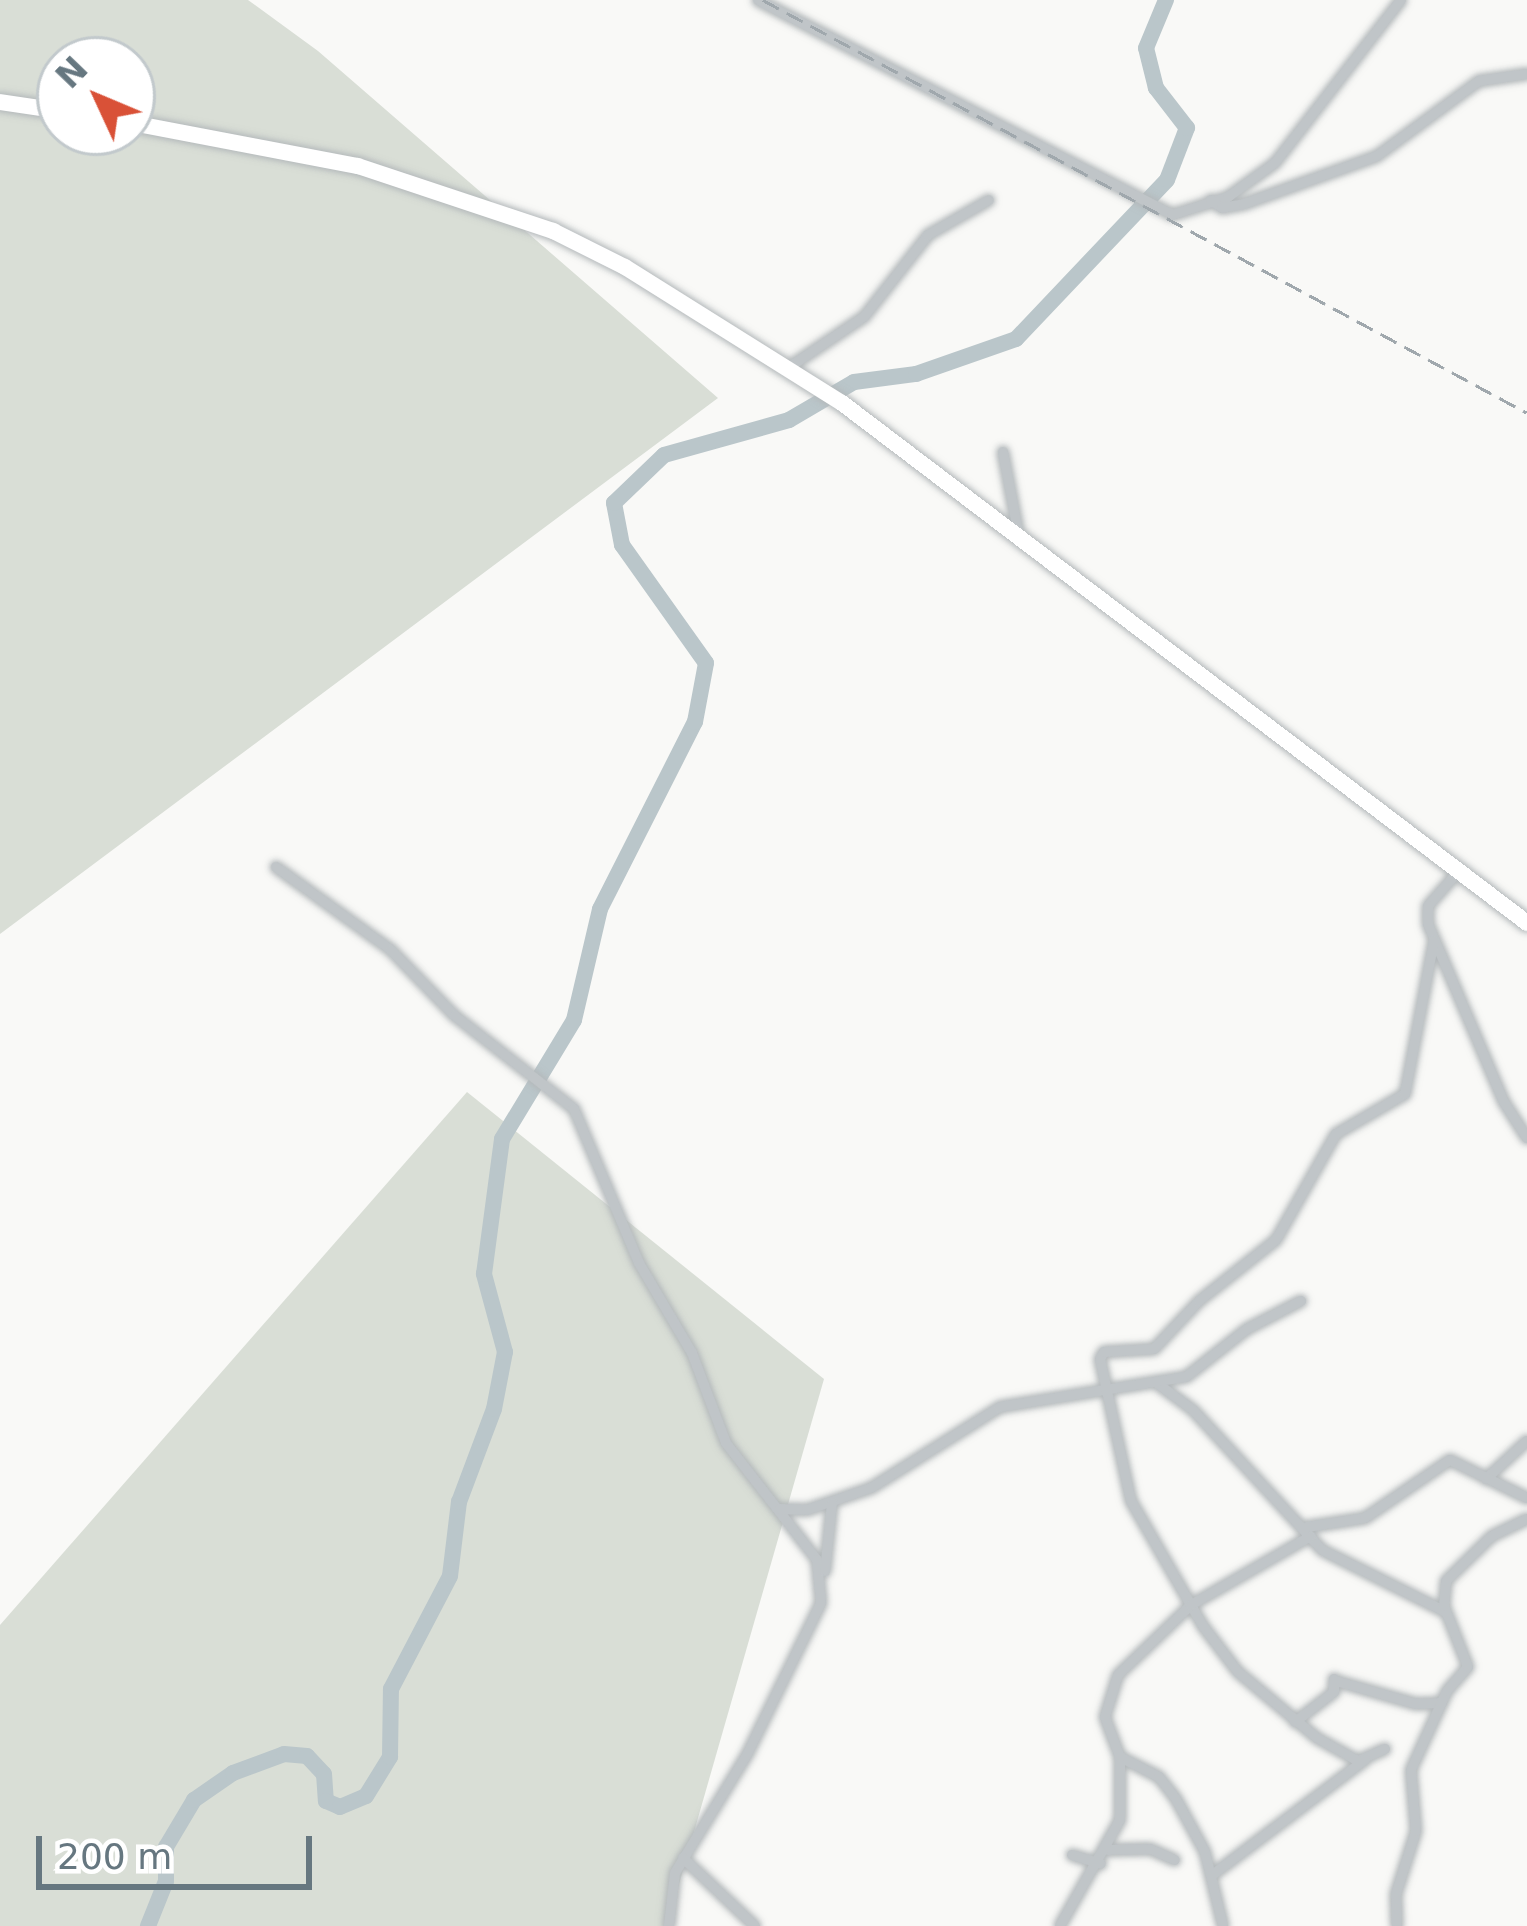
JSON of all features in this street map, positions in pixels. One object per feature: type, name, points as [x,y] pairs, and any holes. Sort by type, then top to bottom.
[{"type":"highway","points":[[0,102],[36,107]]},
{"type":"highway","points":[[156,128],[358,166],[554,232],[639,275],[842,403],[1458,872],[1523,914]]},
{"type":"street","points":[[758,0],[1172,215],[1211,200],[1275,163],[1401,0]]},
{"type":"street","points":[[1211,200],[1222,208],[1244,204],[1377,156],[1479,81],[1527,74]]},
{"type":"street","points":[[785,369],[811,359],[864,317],[928,235],[989,200]]},
{"type":"street","points":[[1003,452],[1010,512],[1028,544]]},
{"type":"street","points":[[276,868],[391,950],[455,1016],[574,1109],[639,1263],[692,1353],[726,1442],[780,1509],[824,1580]]},
{"type":"street","points":[[1458,872],[1428,906],[1434,941],[1527,1138]]},
{"type":"street","points":[[1365,1760],[1338,1752],[1238,1672],[1191,1605],[1131,1501],[1101,1354],[1154,1349],[1199,1300],[1276,1240],[1336,1134],[1405,1094],[1434,941]]},
{"type":"street","points":[[780,1509],[832,1503],[935,1454],[1000,1407],[1157,1383],[1201,1369],[1247,1329],[1301,1301]]},
{"type":"street","points":[[1157,1383],[1309,1532],[1364,1576],[1446,1612]]},
{"type":"street","points":[[1486,1479],[1527,1441]]},
{"type":"street","points":[[1060,1926],[1101,1864],[1120,1820],[1120,1757],[1105,1717],[1118,1675],[1191,1605],[1309,1532],[1365,1518],[1450,1460],[1474,1466],[1486,1479],[1527,1498]]},
{"type":"street","points":[[669,1926],[683,1858],[748,1754],[821,1603],[832,1503]]},
{"type":"street","points":[[1397,1926],[1398,1886],[1416,1831],[1411,1770],[1442,1703],[1468,1667],[1446,1612],[1449,1575],[1492,1536],[1527,1519]]},
{"type":"street","points":[[1295,1722],[1334,1692],[1333,1678],[1416,1704],[1442,1703]]},
{"type":"street","points":[[1211,1876],[1384,1749]]},
{"type":"street","points":[[1120,1757],[1162,1780],[1205,1852],[1223,1926]]},
{"type":"street","points":[[1108,1850],[1150,1849],[1174,1860]]},
{"type":"street","points":[[1072,1855],[1101,1864]]},
{"type":"street","points":[[683,1858],[755,1926]]},
{"type":"shaded area","points":[[0,0],[248,0],[318,51],[718,398],[0,934]]},
{"type":"shaded area","points":[[467,1092],[824,1379],[667,1926],[0,1926],[0,1625]]},
{"type":"waterway","points":[[148,1926],[166,1881],[166,1847],[194,1800],[233,1773],[284,1754],[307,1756],[324,1774],[326,1801],[340,1807],[366,1796],[390,1757],[391,1689],[450,1576],[459,1502],[494,1409],[505,1352],[484,1274],[502,1139],[574,1020],[600,909],[695,722],[706,663],[622,545],[614,503],[664,455],[789,420],[854,382],[916,374],[1016,339],[1167,180],[1187,128],[1156,88],[1146,48],[1166,0]]},
{"type":"railway","points":[[763,0],[1527,413]]}]
